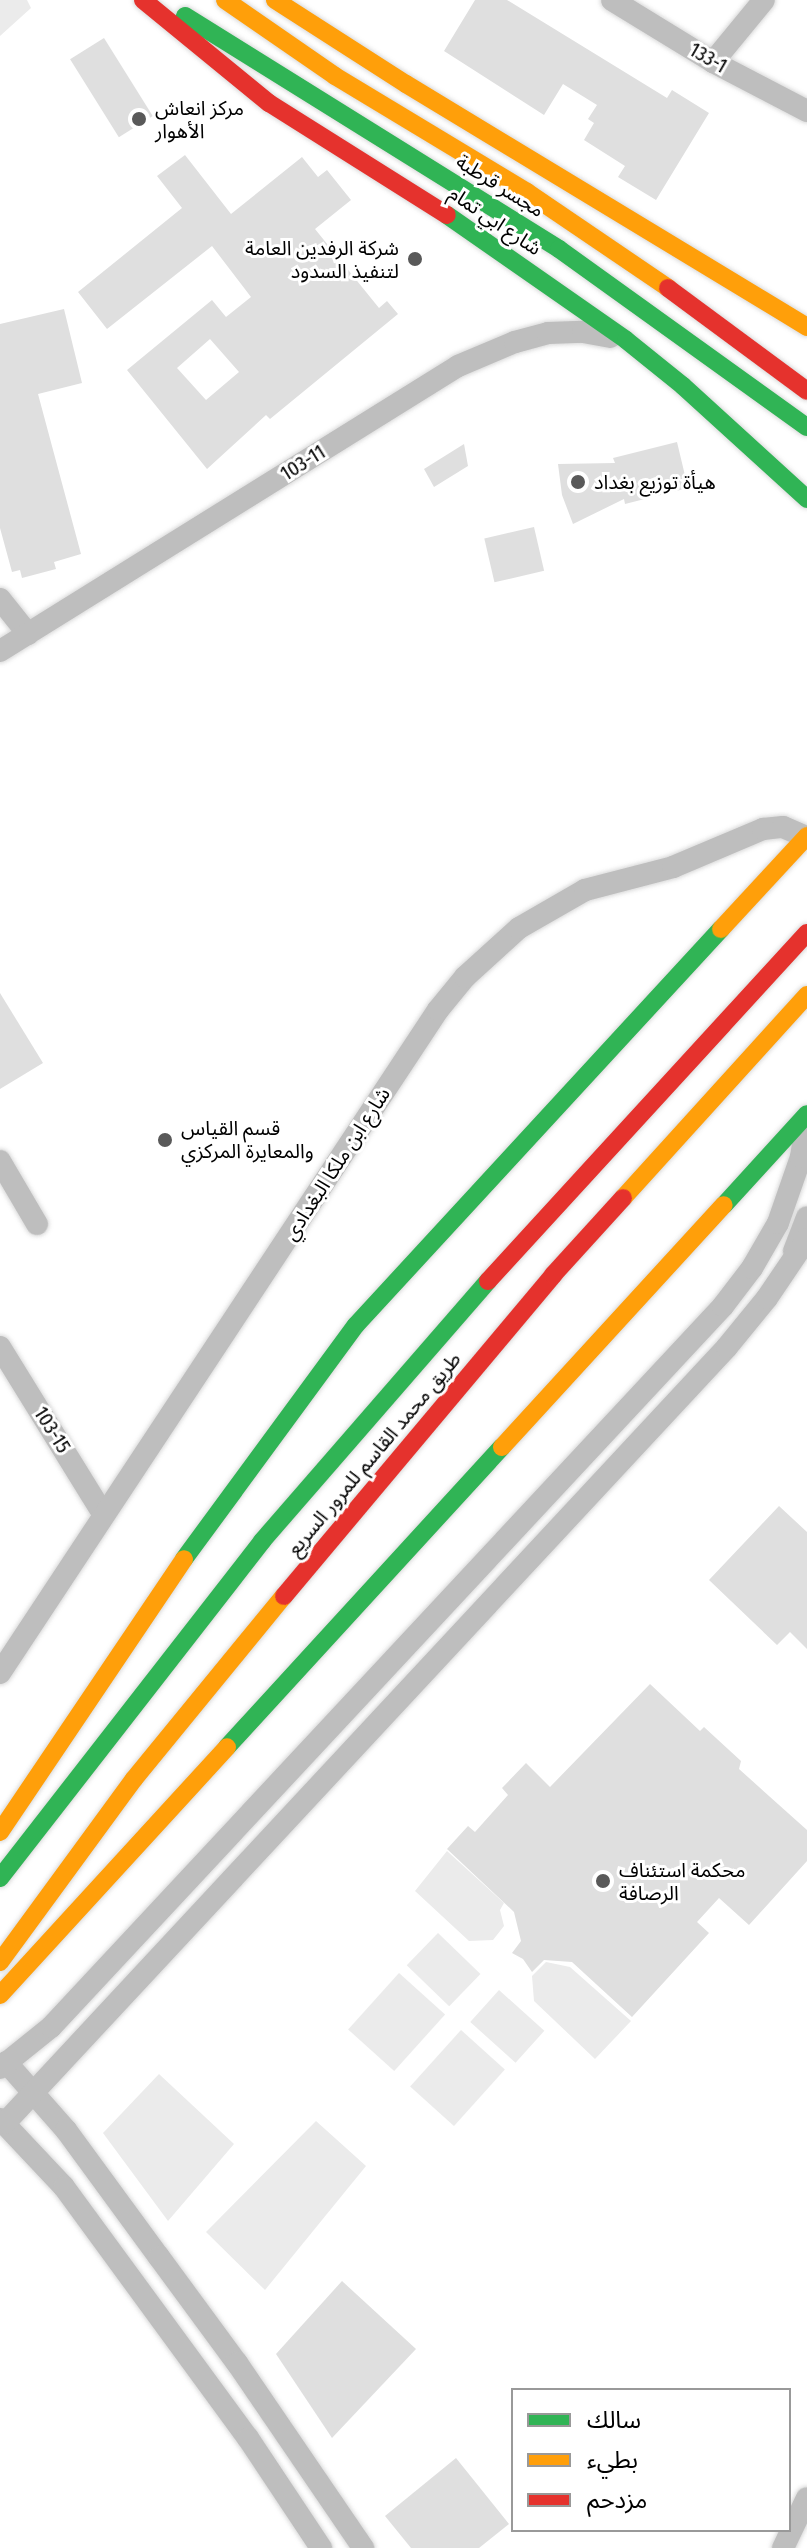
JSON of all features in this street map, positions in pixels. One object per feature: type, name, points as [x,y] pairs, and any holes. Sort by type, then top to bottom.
[{"type":"main road","name":"شارع ابي تمام","points":[[143,0],[195,46],[269,103],[487,240],[626,340],[807,499]]},
{"type":"main road","name":"مجسر قرطبة","points":[[158,0],[559,249],[807,427]]},
{"type":"main road","name":"مجسر قرطبة","points":[[225,0],[335,76],[527,192],[807,391]]},
{"type":"main road","points":[[275,0],[406,84],[807,327]]},
{"type":"main road","points":[[770,464],[807,475]]},
{"type":"main road","points":[[0,1832],[156,1597],[356,1325],[807,837]]},
{"type":"main road","name":"طريق محمد القاسم للمرور السريع","points":[[0,1878],[262,1541],[522,1242],[807,933]]},
{"type":"main road","name":"طريق محمد القاسم للمرور السريع","points":[[0,1962],[134,1779],[301,1575],[553,1275],[807,995]]},
{"type":"main road","points":[[0,1995],[807,1114]]},
{"type":"street","name":"133-1","points":[[612,0],[639,7],[713,62],[807,111]]},
{"type":"street","points":[[713,62],[764,0]]},
{"type":"street","name":"103-11","points":[[0,651],[458,366],[515,342],[548,333],[583,332],[626,340]]},
{"type":"street","points":[[0,599],[28,634]]},
{"type":"street","name":"شارع ابن ملكا البغدادي","points":[[0,1673],[438,1010],[490,952],[519,928],[585,890],[673,867],[763,829],[783,827],[807,837]]},
{"type":"street","points":[[363,2548],[237,2363],[66,2130],[35,2091],[3,2065],[51,2027],[723,1306],[752,1268],[778,1223],[801,1157],[807,1114]]},
{"type":"street","points":[[0,1161],[37,1224]]},
{"type":"street","points":[[787,1270],[807,1217]]},
{"type":"street","points":[[321,2548],[218,2397],[38,2156],[3,2121],[35,2091],[716,1359],[787,1270],[807,1239]]},
{"type":"street","name":"103-15","points":[[0,1347],[103,1514]]},
{"type":"street","points":[[38,2156],[66,2130]]},
{"type":"street","points":[[296,2511],[323,2492]]},
{"type":"street","points":[[791,2531],[807,2498]]},
{"type":"shaded area","points":[[0,0],[27,0],[31,8],[0,36]]},
{"type":"shaded area","points":[[447,1851],[504,1903],[500,1910],[504,1926],[493,1940],[469,1941],[415,1891]]},
{"type":"shaded area","points":[[438,1933],[480,1974],[449,2006],[407,1965]]},
{"type":"shaded area","points":[[546,1962],[570,1967],[631,2021],[595,2059],[534,2001],[532,1976]]},
{"type":"shaded area","points":[[399,1973],[445,2014],[394,2071],[348,2029]]},
{"type":"shaded area","points":[[499,1990],[544,2031],[516,2063],[470,2022]]},
{"type":"shaded area","points":[[461,2030],[505,2069],[454,2126],[410,2086]]},
{"type":"shaded area","points":[[159,2074],[234,2144],[168,2221],[103,2133]]},
{"type":"shaded area","points":[[316,2121],[366,2166],[265,2290],[206,2232]]},
{"type":"building","points":[[475,0],[507,0],[667,98],[672,90],[709,113],[656,200],[618,177],[625,166],[584,140],[594,123],[588,119],[597,105],[563,84],[544,115],[444,51]]},
{"type":"building","points":[[104,38],[153,116],[119,137],[70,59]]},
{"type":"building","points":[[185,155],[231,214],[302,157],[318,177],[327,170],[351,200],[315,229],[379,308],[387,301],[398,314],[270,419],[266,415],[207,469],[127,370],[212,300],[226,317],[251,297],[212,246],[107,329],[78,292],[182,208],[157,176]],"holes":[[[210,339],[239,372],[206,400],[177,368]]]},
{"type":"building","points":[[64,309],[82,383],[38,394],[81,554],[54,562],[56,569],[22,578],[20,570],[12,572],[0,528],[0,324]]},
{"type":"building","points":[[677,442],[688,488],[625,504],[624,499],[573,524],[562,495],[558,464],[615,463],[613,458]]},
{"type":"building","points":[[464,444],[468,466],[434,487],[424,469]]},
{"type":"building","points":[[534,527],[544,571],[494,582],[484,538]]},
{"type":"building","points":[[0,993],[43,1063],[0,1089]]},
{"type":"building","points":[[779,1506],[807,1532],[807,1649],[790,1632],[777,1645],[709,1580]]},
{"type":"building","name":"محكمة استئناف الرصافة","points":[[650,1684],[700,1731],[704,1727],[741,1761],[739,1769],[807,1830],[807,1861],[749,1925],[719,1898],[697,1922],[709,1933],[632,2017],[572,1962],[544,1960],[532,1972],[523,1959],[512,1953],[521,1941],[514,1912],[447,1849],[468,1826],[475,1832],[508,1795],[502,1788],[526,1763],[550,1787]]},
{"type":"building","points":[[342,2281],[416,2349],[332,2438],[276,2354]]},
{"type":"building","points":[[456,2458],[509,2524],[479,2548],[411,2548],[385,2516]]},
{"type":"traffic: fast","points":[[185,16],[559,249],[807,427]]},
{"type":"traffic: fast","points":[[447,215],[626,340],[683,386],[807,499]]},
{"type":"traffic: fast","points":[[184,1559],[356,1325],[721,929]]},
{"type":"traffic: fast","points":[[724,1205],[807,1114]]},
{"type":"traffic: fast","points":[[0,1878],[262,1541],[488,1281]]},
{"type":"traffic: fast","points":[[227,1747],[502,1447]]},
{"type":"traffic: slow","points":[[225,0],[335,76],[527,192],[668,288]]},
{"type":"traffic: slow","points":[[275,0],[406,84],[807,327]]},
{"type":"traffic: slow","points":[[721,929],[807,836]]},
{"type":"traffic: slow","points":[[623,1198],[807,995]]},
{"type":"traffic: slow","points":[[502,1447],[724,1205]]},
{"type":"traffic: slow","points":[[0,1832],[184,1559]]},
{"type":"traffic: slow","points":[[0,1962],[134,1779],[284,1596]]},
{"type":"traffic: slow","points":[[0,1995],[227,1747]]},
{"type":"traffic: jam","points":[[143,0],[269,103],[447,215]]},
{"type":"traffic: jam","points":[[668,288],[807,391]]},
{"type":"traffic: jam","points":[[488,1281],[807,933]]},
{"type":"traffic: jam","points":[[284,1596],[553,1275],[623,1198]]},
{"type":"place","name":"مركز انعاش الأهوار","points":[[139,119]]},
{"type":"place","name":"شركة الرفدين العامة لتنفيذ السدود","points":[[415,259]]},
{"type":"place","name":"هيأة توزيع بغداد","points":[[578,482]]},
{"type":"place","name":"قسم القياس والمعايرة المركزي","points":[[165,1140]]},
{"type":"place","name":"محكمة استئناف الرصافة","points":[[603,1881]]}]
